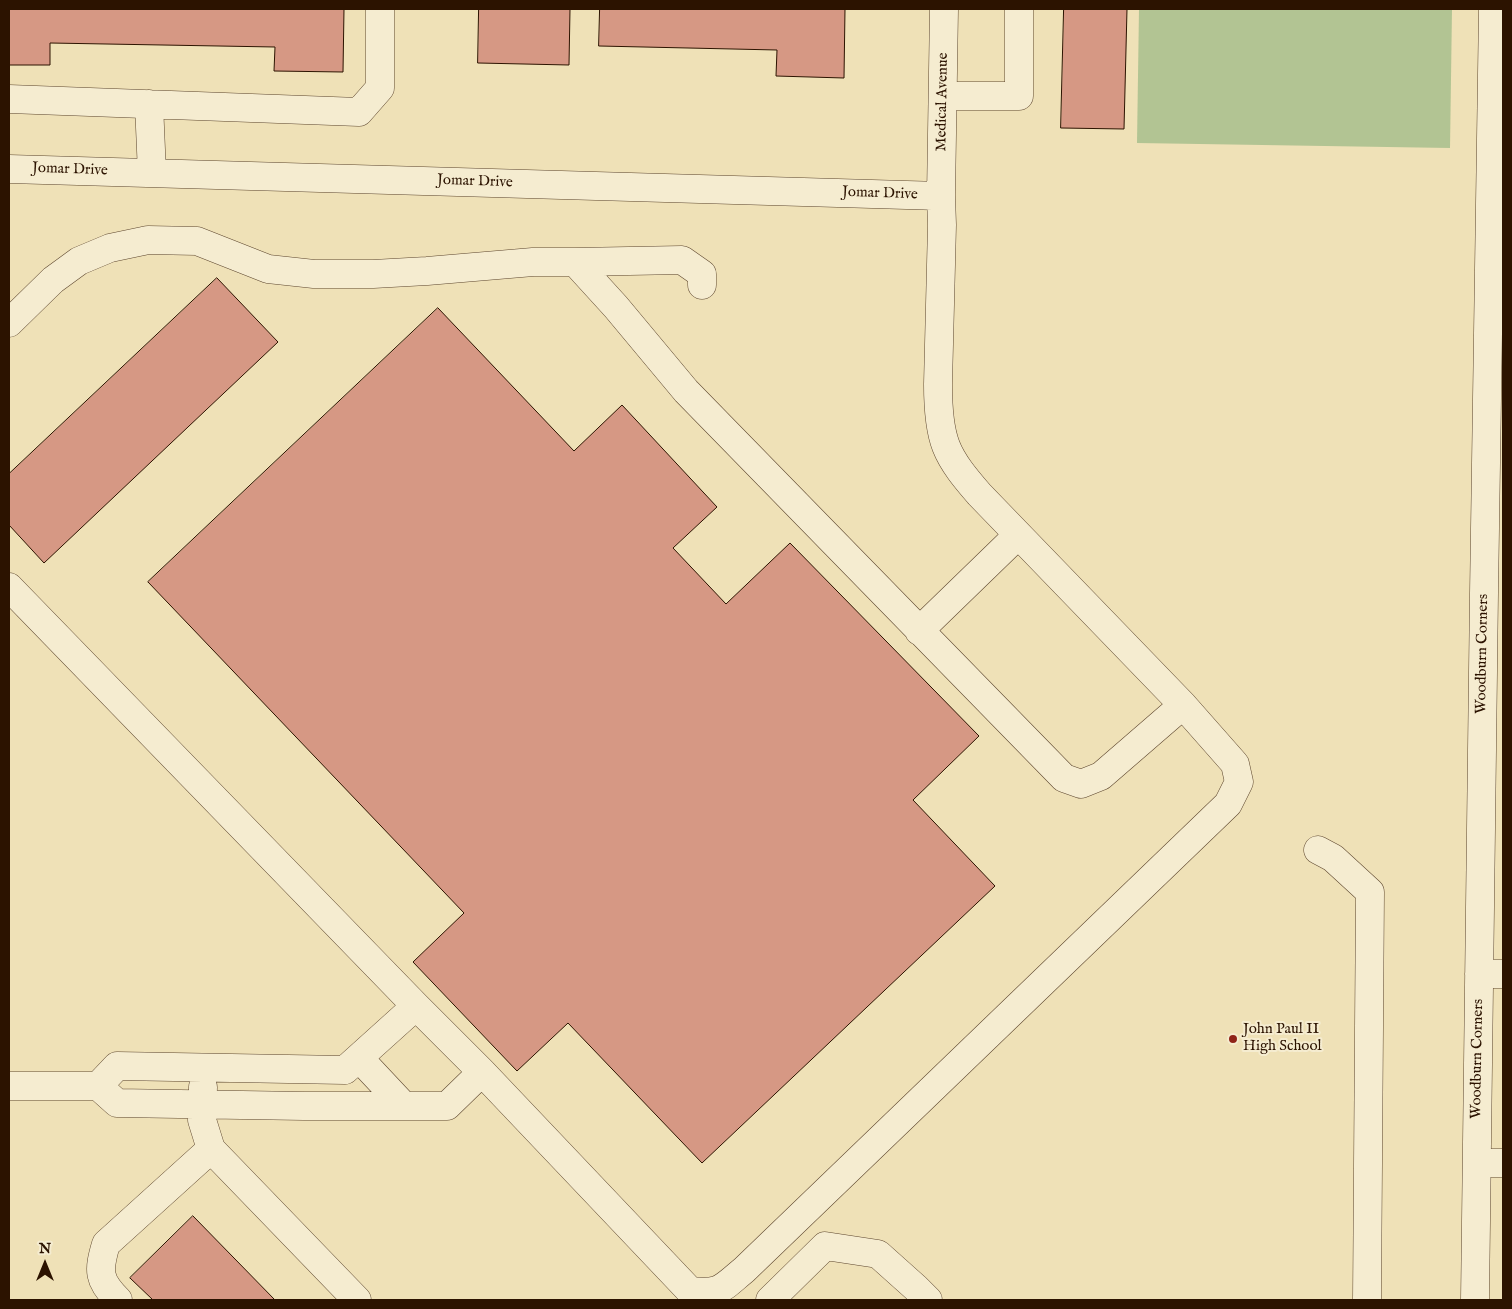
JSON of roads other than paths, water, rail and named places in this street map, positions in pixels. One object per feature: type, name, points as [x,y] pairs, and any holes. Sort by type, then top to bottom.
[{"type":"street","points":[[9,99],[359,112],[380,88],[380,9]]},
{"type":"street","name":"Medical Avenue","points":[[716,1295],[1228,804],[1239,782],[1235,764],[1182,705],[979,494],[961,474],[946,446],[938,411],[944,9]]},
{"type":"street","points":[[943,96],[1018,96],[1019,9]]},
{"type":"street","name":"Woodburn Corners","points":[[1475,1300],[1477,1163],[1491,974],[1497,15]]},
{"type":"street","points":[[149,104],[152,173]]},
{"type":"street","name":"Jomar Drive","points":[[9,168],[941,196]]},
{"type":"street","points":[[9,324],[53,280],[79,261],[110,248],[148,240],[197,241],[268,269],[314,274],[373,274],[533,262],[682,260],[702,274],[702,285]]},
{"type":"street","points":[[575,262],[616,307],[686,391],[1064,778],[1082,784],[1101,776],[1182,705]]},
{"type":"street","points":[[919,631],[1018,535]]},
{"type":"street","points":[[9,587],[482,1072],[684,1286],[690,1291],[709,1292],[716,1295]]},
{"type":"street","points":[[1318,850],[1333,858],[1370,892],[1367,1300]]},
{"type":"street","points":[[98,1086],[117,1066],[345,1070],[416,1006]]},
{"type":"street","points":[[359,1058],[404,1106]]},
{"type":"street","points":[[203,1068],[202,1120],[211,1150],[357,1300]]},
{"type":"street","points":[[9,1086],[98,1086],[117,1103],[447,1106],[482,1072]]},
{"type":"street","points":[[118,1300],[102,1281],[101,1262],[106,1244],[211,1150]]},
{"type":"street","points":[[1477,1163],[1503,1163]]},
{"type":"street","points":[[770,1300],[825,1246],[878,1254],[928,1300]]},
{"type":"place","name":"John Paul II High School","points":[[1233,1039]]}]
